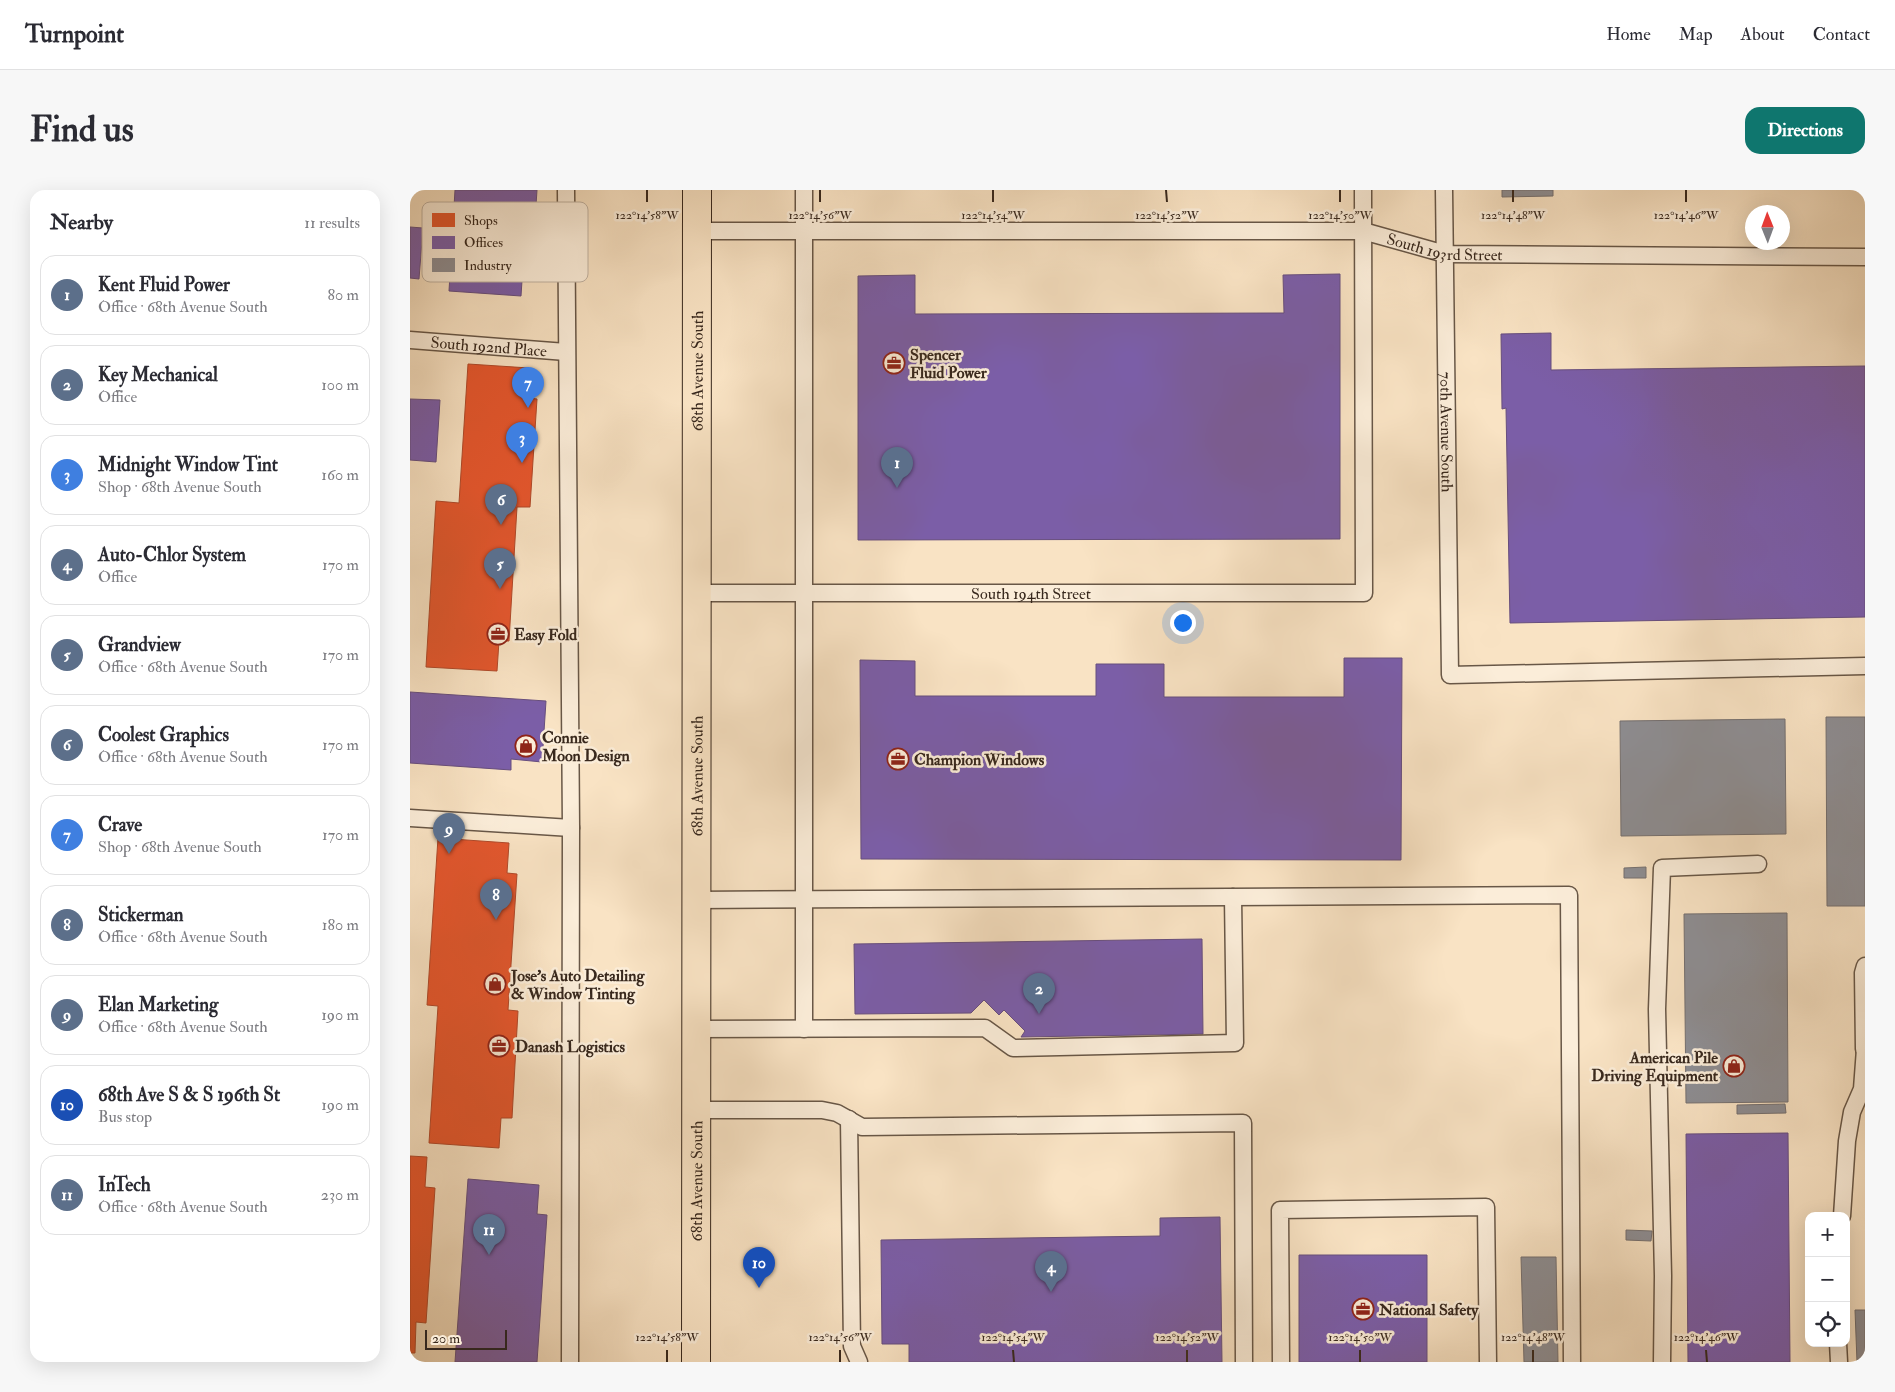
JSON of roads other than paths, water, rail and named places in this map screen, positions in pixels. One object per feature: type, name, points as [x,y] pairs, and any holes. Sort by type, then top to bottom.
[{"type":"main road","name":"68th Avenue South","points":[[696,1362],[697,190]]},
{"type":"lane","points":[[804,190],[804,1029]]},
{"type":"lane","points":[[1363,190],[1363,231]]},
{"type":"lane","name":"70th Avenue South","points":[[1444,190],[1450,675],[1865,666]]},
{"type":"lane","name":"South 193rd Street","points":[[696,230],[1363,231],[1445,254],[1865,257]]},
{"type":"lane","name":"South 194th Street","points":[[697,593],[1364,593],[1363,231]]},
{"type":"lane","points":[[566,282],[571,828],[570,1362]]},
{"type":"lane","name":"South 192nd Place","points":[[410,340],[566,352]]},
{"type":"lane","points":[[410,818],[571,828]]},
{"type":"lane","points":[[1662,1362],[1663,1276],[1657,1009],[1662,868],[1758,864]]},
{"type":"lane","points":[[696,900],[1569,895],[1572,1362]]},
{"type":"lane","points":[[696,1029],[985,1028],[1013,1048],[1236,1043],[1233,897]]},
{"type":"lane","points":[[1842,1212],[1846,1141],[1852,1112],[1862,1089],[1865,1049],[1863,972],[1865,966]]},
{"type":"lane","points":[[696,1110],[822,1110],[837,1113],[862,1127],[1243,1123],[1244,1362]]},
{"type":"lane","points":[[849,1119],[852,1346],[859,1362]]},
{"type":"lane","points":[[1281,1362],[1280,1210],[1486,1207],[1488,1362]]},
{"type":"lane","points":[[1838,1347],[1839,1362]]},
{"type":"place","name":"Spencer Fluid Power","points":[[894,363]]},
{"type":"place","name":"Crave","points":[[528,408]]},
{"type":"place","name":"Midnight Window Tint","points":[[522,463]]},
{"type":"place","name":"Kent Fluid Power","points":[[897,488]]},
{"type":"place","name":"Coolest Graphics","points":[[501,525]]},
{"type":"place","name":"Grandview","points":[[500,589]]},
{"type":"place","name":"Easy Fold","points":[[498,634]]},
{"type":"place","name":"Connie Moon Design","points":[[526,746]]},
{"type":"place","name":"Champion Windows","points":[[898,759]]},
{"type":"place","name":"Elan Marketing","points":[[449,854]]},
{"type":"place","name":"Stickerman","points":[[496,920]]},
{"type":"place","name":"Jose's Auto Detailing & Window Tinting","points":[[495,984]]},
{"type":"place","name":"Key Mechanical","points":[[1039,1014]]},
{"type":"place","name":"Danash Logistics","points":[[499,1046]]},
{"type":"place","name":"American Pile Driving Equipment","points":[[1734,1066]]},
{"type":"place","name":"InTech","points":[[489,1255]]},
{"type":"place","name":"68th Ave S & S 196th St","points":[[759,1288]]},
{"type":"place","name":"Auto-Chlor System","points":[[1051,1292]]},
{"type":"place","name":"National Safety","points":[[1363,1309]]}]
